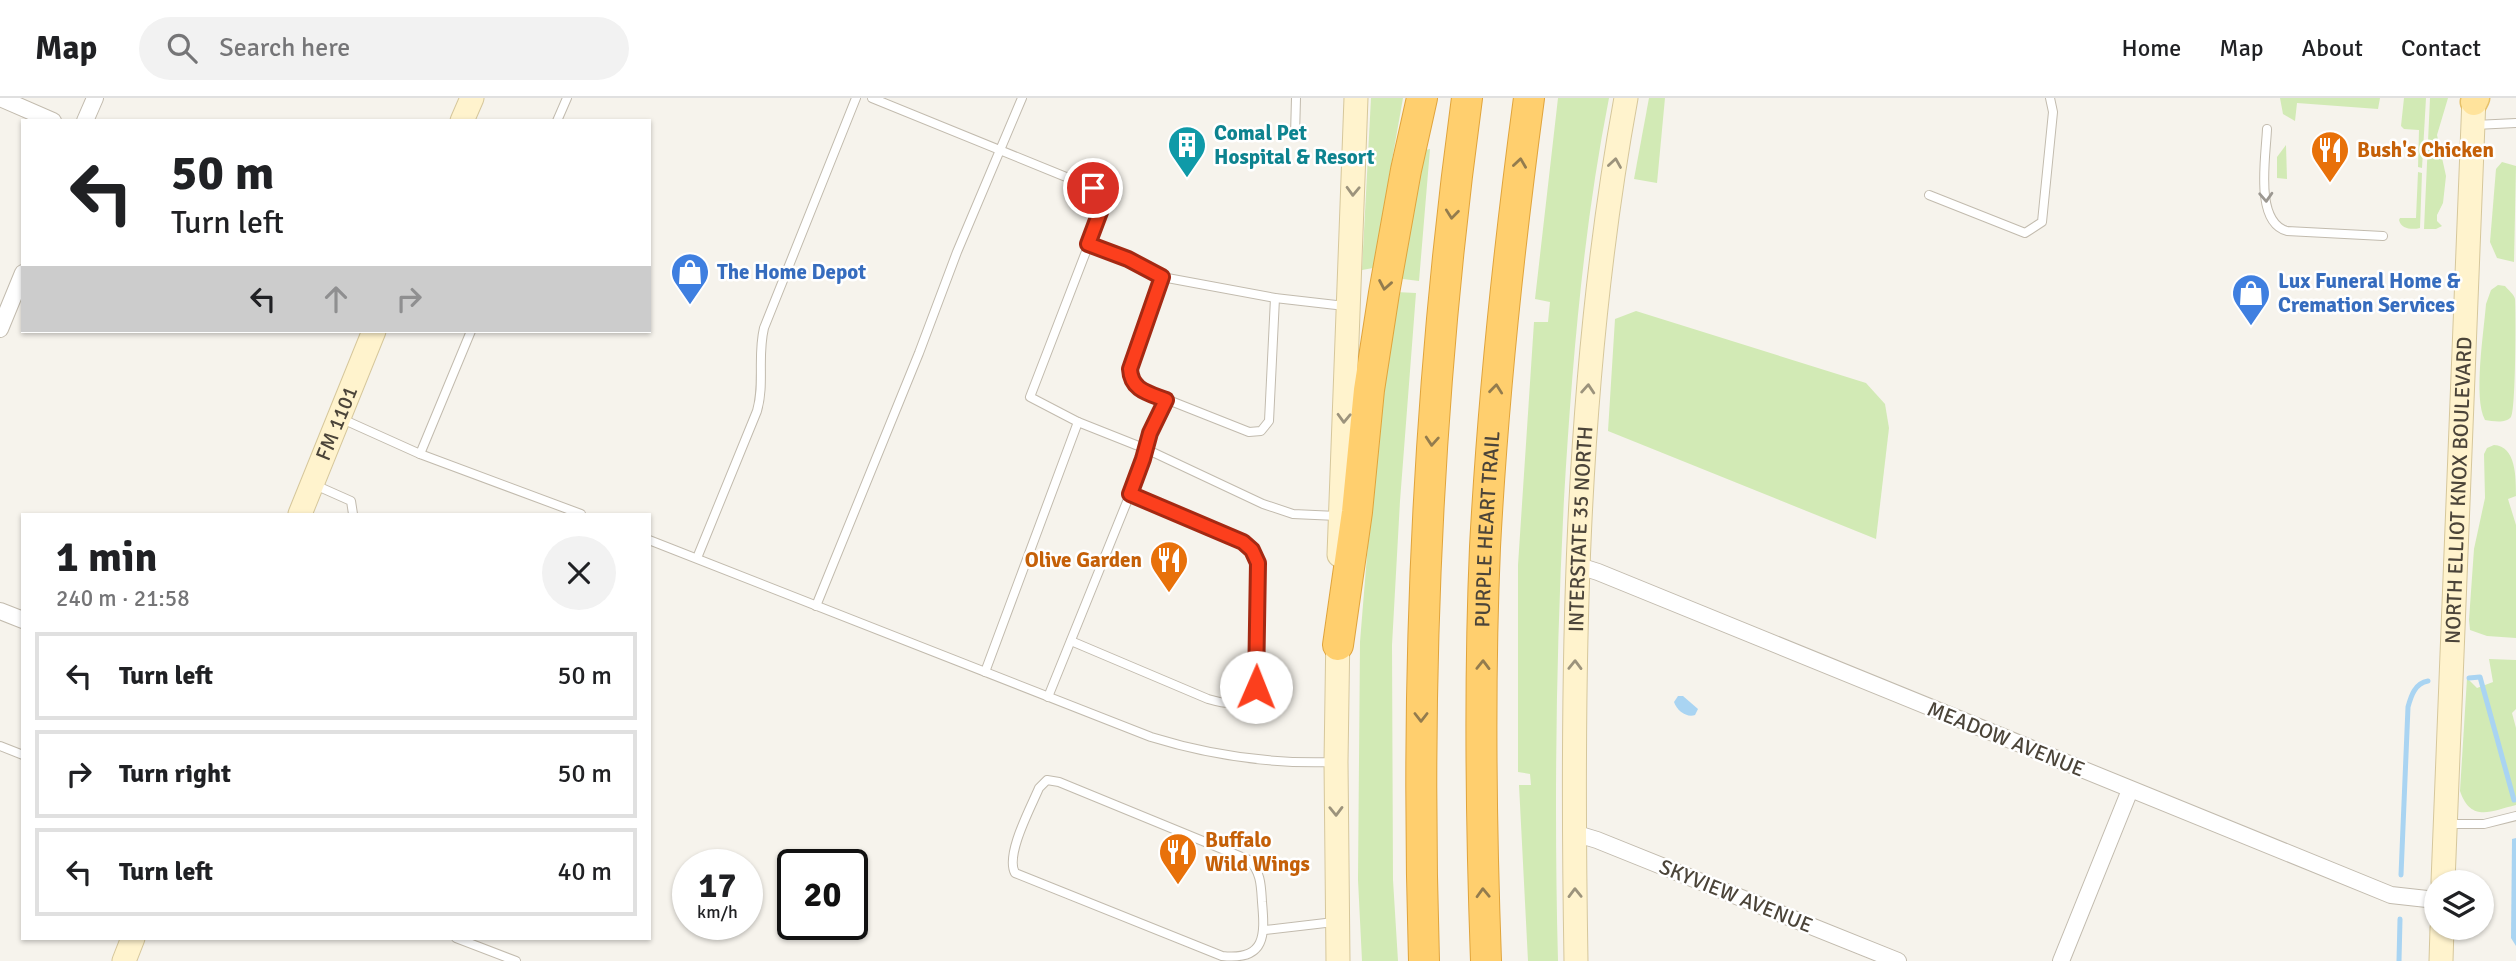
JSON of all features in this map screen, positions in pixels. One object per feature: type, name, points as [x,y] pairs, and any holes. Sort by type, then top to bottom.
[{"type":"highway","points":[[1338,645],[1357,512],[1369,390],[1406,170],[1422,98]]},
{"type":"highway","points":[[1424,961],[1420,708],[1427,517],[1438,359],[1467,98]]},
{"type":"highway","name":"PURPLE HEART TRAIL","points":[[1486,961],[1483,778],[1485,549],[1502,325],[1529,98]]},
{"type":"main road","points":[[463,119],[472,98]]},
{"type":"main road","points":[[1338,961],[1336,762],[1340,516],[1356,98]]},
{"type":"main road","name":"INTERSTATE 35 NORTH","points":[[1576,961],[1576,631],[1586,421],[1594,312],[1626,98]]},
{"type":"main road","name":"NORTH ELLIOT KNOX BOULEVARD","points":[[2444,870],[2474,106]]},
{"type":"main road","name":"FM 1101","points":[[300,513],[373,333]]},
{"type":"main road","points":[[124,961],[132,940]]},
{"type":"main road","points":[[2441,961],[2442,940]]},
{"type":"street","points":[[0,98],[48,119]]},
{"type":"street","points":[[86,119],[96,98]]},
{"type":"street","points":[[0,329],[21,278]]},
{"type":"street","name":"MEADOW AVENUE","points":[[1579,566],[2391,895],[2424,899]]},
{"type":"street","points":[[0,611],[21,619]]},
{"type":"street","points":[[2060,961],[2130,790]]},
{"type":"street","name":"SKYVIEW AVENUE","points":[[1574,833],[1898,961]]},
{"type":"lane","points":[[558,119],[567,98]]},
{"type":"lane","points":[[697,558],[760,401],[759,351],[764,328],[856,98]]},
{"type":"lane","points":[[872,98],[1098,192],[1103,204],[1102,210],[1030,397],[1078,422],[1146,449],[1277,509],[1309,516],[1340,516]]},
{"type":"lane","points":[[816,606],[919,354],[957,252],[1022,98]]},
{"type":"lane","points":[[1295,136],[1296,98]]},
{"type":"lane","points":[[1929,195],[2025,233],[2042,222],[2053,112],[2050,98]]},
{"type":"lane","points":[[2474,106],[2516,122]]},
{"type":"lane","points":[[2267,129],[2265,199],[2275,226],[2287,231],[2383,236]]},
{"type":"lane","points":[[1088,244],[1128,259],[1162,277],[1275,298],[1348,306]]},
{"type":"lane","points":[[1162,277],[1130,369],[1131,379],[1138,388],[1245,432],[1257,432],[1265,428],[1269,417],[1275,298]]},
{"type":"lane","points":[[421,454],[470,333]]},
{"type":"lane","points":[[1048,697],[1130,494],[1150,433],[1166,400]]},
{"type":"lane","points":[[340,418],[421,454],[578,513]]},
{"type":"lane","points":[[985,672],[1078,422]]},
{"type":"lane","points":[[312,484],[351,500],[353,513]]},
{"type":"lane","points":[[1071,641],[1208,699],[1230,703],[1243,702],[1255,692],[1256,556],[1243,542],[1130,494]]},
{"type":"lane","points":[[651,541],[1174,744],[1264,761],[1336,762]]},
{"type":"lane","points":[[0,746],[21,754]]},
{"type":"lane","points":[[1047,780],[1059,782],[1249,860],[1260,879],[1265,930],[1261,943],[1251,952],[1238,957],[1222,956],[1021,877],[1015,873],[1011,860],[1039,788],[1047,780]]},
{"type":"lane","points":[[2446,824],[2484,824],[2516,816]]},
{"type":"lane","points":[[1265,930],[1337,922]]},
{"type":"lane","points":[[461,940],[516,961]]},
{"type":"green space","points":[[1371,98],[1403,98],[1373,268],[1362,270]]},
{"type":"green space","points":[[1558,98],[1609,98],[1592,197],[1580,297],[1564,499],[1556,730],[1558,961],[1528,961],[1519,785],[1531,785],[1530,774],[1518,772],[1518,565],[1534,322],[1548,322],[1550,302],[1535,299]]},
{"type":"green space","points":[[1649,98],[1665,98],[1657,183],[1634,179]]},
{"type":"green space","points":[[2280,98],[2380,98],[2378,109],[2297,103],[2295,121],[2283,114]]},
{"type":"green space","points":[[2404,98],[2426,98],[2422,168],[2418,167],[2419,130],[2404,129],[2401,126]]},
{"type":"green space","points":[[2430,98],[2448,98],[2437,135],[2446,176],[2443,203],[2437,215],[2437,221],[2442,226],[2424,229]]},
{"type":"green space","points":[[2286,145],[2287,179],[2277,178],[2277,157]]},
{"type":"green space","points":[[1430,149],[1419,281],[1395,278],[1419,151]]},
{"type":"green space","points":[[2502,162],[2516,166],[2514,262],[2497,258],[2490,242],[2496,169]]},
{"type":"green space","points":[[2418,172],[2422,173],[2420,228],[2410,229],[2404,227],[2399,220],[2416,218]]},
{"type":"green space","points":[[2498,285],[2505,286],[2514,297],[2516,320],[2513,411],[2506,421],[2499,422],[2485,420],[2480,396],[2486,304],[2491,290]]},
{"type":"green space","points":[[1396,292],[1416,293],[1392,645],[1393,880],[1398,961],[1362,961],[1358,880],[1360,642],[1372,494]]},
{"type":"green space","points":[[1636,311],[1866,383],[1885,404],[1889,428],[1876,539],[1608,431],[1615,319]]},
{"type":"green space","points":[[2494,445],[2507,451],[2515,472],[2516,496],[2508,499],[2516,525],[2516,638],[2487,636],[2470,630],[2474,549],[2485,498],[2484,454],[2487,448]]},
{"type":"green space","points":[[2489,659],[2516,660],[2516,709],[2512,713],[2516,728],[2516,805],[2483,812],[2470,808],[2460,791],[2467,678],[2477,688],[2493,682]]},
{"type":"water","points":[[1678,696],[1683,696],[1698,709],[1695,715],[1686,715],[1677,708],[1674,702]]},
{"type":"water","points":[[2516,838],[2516,946],[2511,938],[2512,839]]},
{"type":"waterway","points":[[2469,678],[2480,677],[2514,800]]},
{"type":"waterway","points":[[2401,875],[2408,707],[2417,687],[2428,681]]},
{"type":"waterway","points":[[2399,961],[2400,919]]},
{"type":"place","name":"Comal Pet Hospital & Resort","points":[[1187,179]]},
{"type":"place","name":"Bush's Chicken","points":[[2330,184]]},
{"type":"place","name":"The Home Depot","points":[[690,306]]},
{"type":"place","name":"Lux Funeral Home & Cremation Services","points":[[2251,327]]},
{"type":"place","name":"Olive Garden","points":[[1169,594]]},
{"type":"place","name":"Buffalo Wild Wings","points":[[1178,886]]},
{"type":"route","points":[[1093,188],[1098,192],[1103,204],[1088,244],[1128,259],[1162,277],[1130,369],[1133,384],[1166,400],[1147,440],[1130,494],[1243,542],[1256,556],[1256,687]]}]
